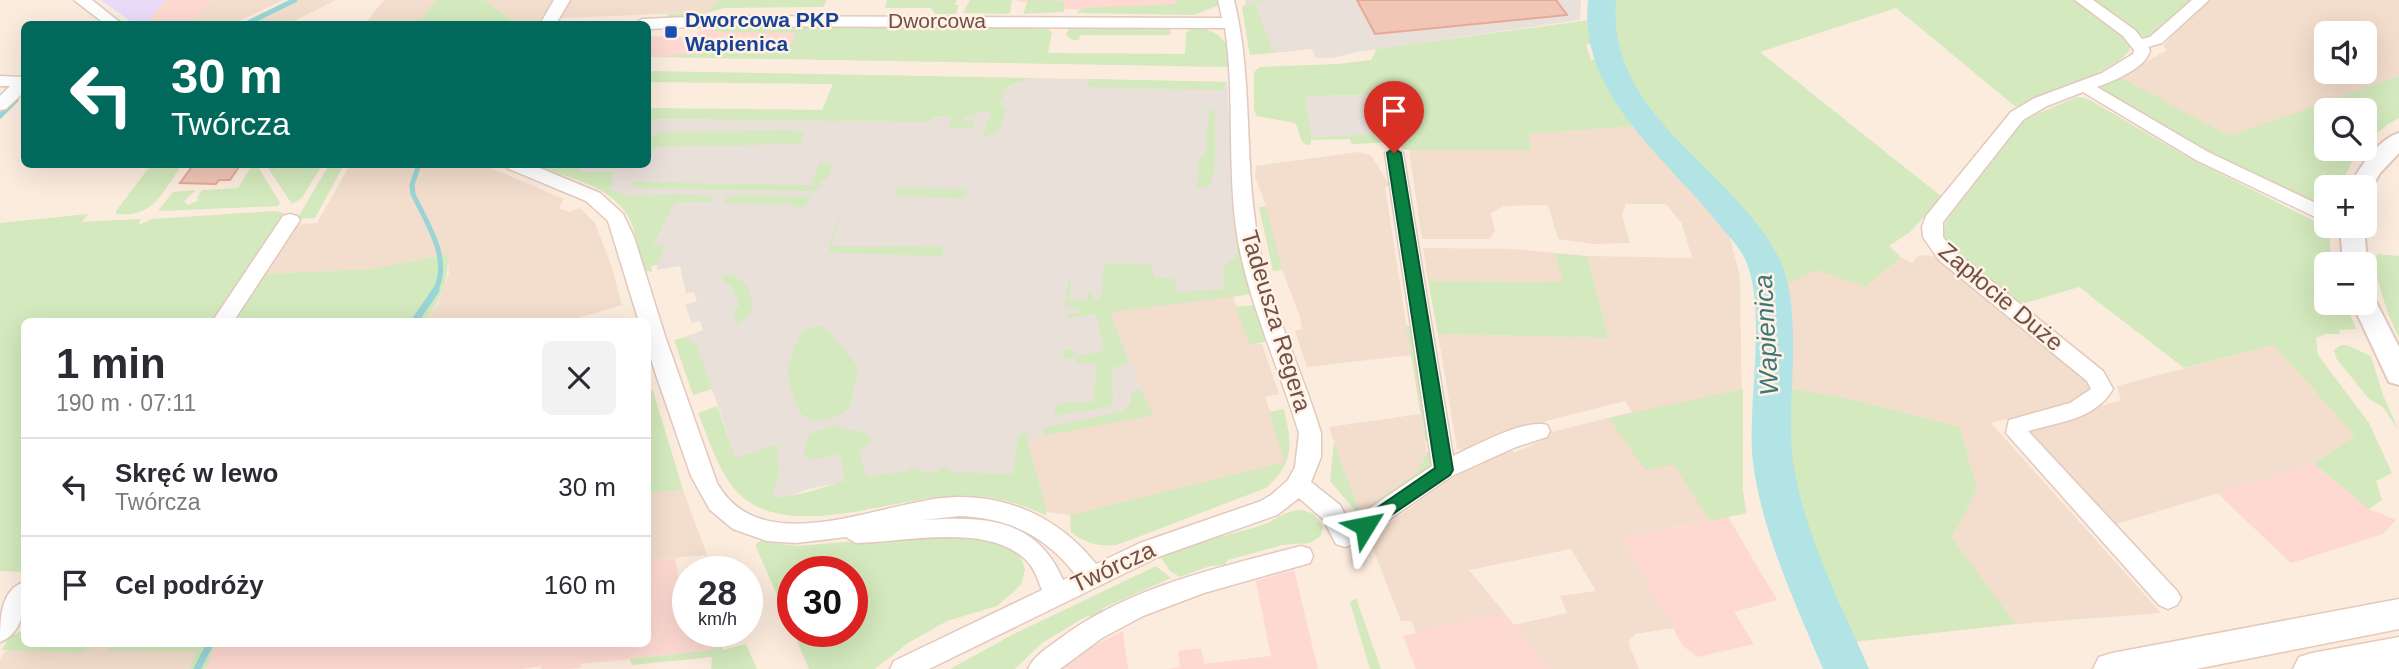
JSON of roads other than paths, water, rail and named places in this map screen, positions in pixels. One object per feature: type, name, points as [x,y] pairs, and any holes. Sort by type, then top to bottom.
[{"type":"main road","points":[[2112,669],[2399,614]]},
{"type":"main road","points":[[2312,669],[2399,653]]},
{"type":"street","points":[[82,0],[110,21]]},
{"type":"street","points":[[550,21],[562,0]]},
{"type":"street","name":"Tadeusza Regera","points":[[1226,0],[1238,64],[1242,176],[1248,237],[1312,443],[1308,468],[1299,485]]},
{"type":"street","points":[[2083,0],[2140,44],[2156,40],[2201,0]]},
{"type":"street","name":"Dworcowa","points":[[651,24],[712,21],[1232,23]]},
{"type":"street","name":"Zapłocie Duże","points":[[2140,44],[2141,56],[2136,61],[2108,77],[2041,102],[2011,121],[1936,216],[1932,223],[1932,236],[1946,255],[2095,376],[2102,389],[2100,397],[2088,405],[2017,426],[2017,433],[2168,598]]},
{"type":"street","points":[[0,81],[21,82]]},
{"type":"street","points":[[0,105],[21,85]]},
{"type":"street","points":[[2084,86],[2202,156],[2314,210]]},
{"type":"street","points":[[2367,175],[2399,140]]},
{"type":"street","points":[[1394,153],[1444,470]]},
{"type":"street","points":[[523,168],[585,193],[601,202],[612,213],[621,230],[643,318]]},
{"type":"street","points":[[225,318],[290,220]]},
{"type":"street","points":[[2370,315],[2399,375]]},
{"type":"street","points":[[651,352],[656,372],[708,488],[726,511],[752,526],[774,532],[799,534],[829,531],[931,508],[963,506],[994,510],[1022,519],[1050,533],[1069,549],[1092,577]]},
{"type":"street","points":[[1299,485],[1332,512],[1345,537],[1444,470],[1508,441],[1539,431]]},
{"type":"street","name":"Twórcza","points":[[903,669],[923,663],[1056,594],[1171,541],[1269,508],[1287,497],[1299,485]]},
{"type":"street","points":[[829,531],[865,533],[954,527],[992,533],[1024,545],[1037,555],[1056,594]]},
{"type":"street","points":[[1041,669],[1087,634],[1132,608],[1186,589],[1301,556]]},
{"type":"street","points":[[0,631],[21,597]]},
{"type":"waterway","points":[[252,21],[295,0]]},
{"type":"waterway","name":"Wapienica","points":[[1602,0],[1602,24],[1608,54],[1635,110],[1723,207],[1762,259],[1772,302],[1772,437],[1777,486],[1792,540],[1846,669]]},
{"type":"waterway","points":[[0,116],[16,100]]},
{"type":"waterway","points":[[418,168],[412,185],[413,194],[436,242],[441,267],[435,291]]},
{"type":"waterway","points":[[417,318],[436,290]]},
{"type":"waterway","points":[[197,669],[208,647]]},
{"type":"place","name":"Dworcowa PKP Wapienica","points":[[671,32]]}]
